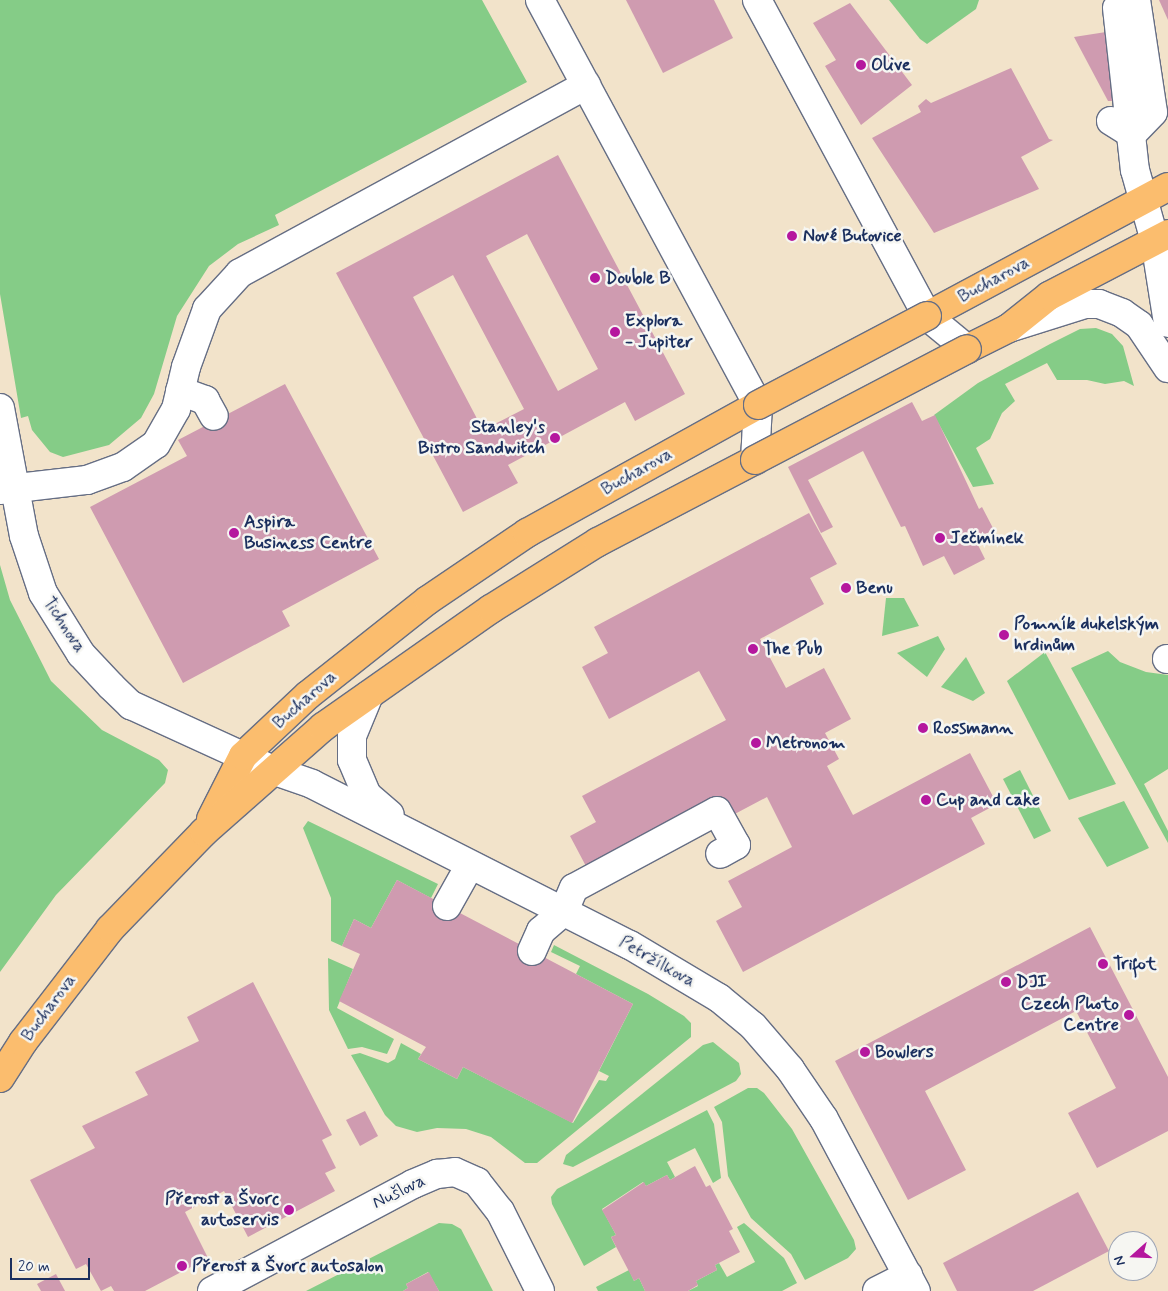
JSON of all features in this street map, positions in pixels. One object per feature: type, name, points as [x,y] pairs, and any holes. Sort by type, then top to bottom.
[{"type":"main road","name":"Bucharova","points":[[204,832],[243,756],[313,691],[436,595],[526,534],[758,405],[1168,187]]},
{"type":"main road","name":"Bucharova","points":[[0,1078],[23,1042],[110,929],[204,832],[323,728],[491,609],[598,542],[1009,328],[1050,296],[1162,238]]},
{"type":"street","points":[[540,0],[758,405],[755,460]]},
{"type":"street","points":[[757,0],[927,316],[967,349]]},
{"type":"street","points":[[1121,127],[1160,117],[1126,4]]},
{"type":"street","points":[[1126,4],[1121,127],[1143,201],[1162,238],[1168,323]]},
{"type":"street","points":[[7,489],[87,480],[123,467],[156,444],[176,409],[180,391],[207,309],[240,273],[586,85]]},
{"type":"street","points":[[1009,328],[1086,304],[1099,304],[1122,313],[1139,325],[1168,368]]},
{"type":"street","points":[[180,391],[205,400],[214,416]]},
{"type":"street","name":"Tichnova","points":[[0,408],[7,489],[43,593],[81,654],[131,705],[275,771]]},
{"type":"street","points":[[369,695],[352,736],[356,771],[367,796],[420,840]]},
{"type":"street","name":"Petržílkova","points":[[275,771],[312,784],[564,912],[711,993],[753,1026],[790,1069],[824,1119],[912,1283]]},
{"type":"street","points":[[532,951],[541,932],[564,912],[574,888],[717,811],[736,845],[720,854]]},
{"type":"street","points":[[447,906],[470,864]]},
{"type":"street","name":"Nušlova","points":[[212,1291],[413,1184],[437,1174],[455,1172],[477,1182],[500,1212],[540,1291]]},
{"type":"street","points":[[877,1291],[912,1283]]},
{"type":"green space","points":[[0,0],[482,0],[527,82],[275,215],[279,225],[238,244],[209,266],[177,316],[154,394],[141,418],[109,445],[63,457],[50,452],[32,430],[28,416],[21,418],[0,294]]},
{"type":"green space","points":[[889,0],[979,0],[976,9],[927,44],[920,39]]},
{"type":"green space","points":[[1096,328],[1112,334],[1123,346],[1134,386],[1124,381],[1105,384],[1087,380],[1057,380],[1047,363],[1005,384],[1015,401],[1002,413],[990,439],[976,448],[994,484],[973,487],[934,415],[978,383],[1050,344],[1080,329]]},
{"type":"green space","points":[[0,565],[10,600],[51,681],[102,730],[159,760],[168,770],[165,783],[56,895],[0,972]]},
{"type":"green space","points":[[886,598],[904,598],[919,626],[882,636]]},
{"type":"green space","points":[[938,636],[945,649],[927,677],[897,653]]},
{"type":"green space","points":[[1108,651],[1120,662],[1146,672],[1168,675],[1168,769],[1144,784],[1168,831],[1168,843],[1071,668]]},
{"type":"green space","points":[[1045,652],[1116,784],[1069,800],[1007,681]]},
{"type":"green space","points":[[966,657],[985,693],[973,701],[941,687]]},
{"type":"green space","points":[[1020,770],[1051,831],[1034,839],[1003,779]]},
{"type":"green space","points":[[1124,801],[1149,848],[1107,867],[1078,818]]},
{"type":"green space","points":[[308,821],[438,884],[431,898],[397,880],[371,928],[354,919],[342,946],[331,941],[331,898],[303,828]]},
{"type":"green space","points":[[554,945],[648,994],[684,1016],[691,1023],[691,1037],[537,1163],[525,1163],[491,1137],[466,1129],[437,1128],[417,1132],[396,1126],[385,1115],[351,1055],[360,1053],[388,1063],[395,1059],[401,1043],[421,1054],[418,1059],[457,1079],[463,1067],[573,1123],[599,1080],[606,1081],[609,1076],[599,1071],[633,1004],[576,974],[580,966],[551,952]]},
{"type":"green space","points":[[328,958],[353,969],[337,1008],[394,1039],[387,1054],[362,1047],[348,1049],[329,1010]]},
{"type":"green space","points":[[713,1042],[739,1063],[741,1074],[736,1081],[573,1167],[563,1164],[566,1155],[703,1045]]},
{"type":"green space","points":[[748,1088],[757,1088],[764,1093],[792,1129],[854,1240],[856,1249],[848,1258],[805,1280],[791,1254],[751,1218],[728,1176],[722,1122],[714,1107]]},
{"type":"green space","points":[[707,1110],[714,1124],[721,1178],[713,1183],[695,1148],[667,1162],[675,1177],[670,1180],[667,1175],[646,1186],[643,1182],[602,1209],[616,1235],[611,1237],[616,1247],[584,1266],[552,1204],[551,1197],[557,1189]]},
{"type":"green space","points":[[439,1223],[452,1224],[461,1229],[493,1291],[439,1291],[428,1272],[406,1284],[408,1288],[403,1291],[306,1291]]},
{"type":"green space","points":[[744,1223],[784,1258],[797,1283],[782,1291],[688,1291],[698,1286],[696,1281],[717,1270],[715,1265],[719,1263],[727,1277],[755,1262],[737,1227]]},
{"type":"green space","points":[[629,1270],[634,1281],[639,1278],[645,1291],[598,1291],[596,1287]]},
{"type":"building","points":[[626,0],[714,0],[733,38],[663,73]]},
{"type":"building","points":[[1159,0],[1168,0],[1168,20]]},
{"type":"building","name":"Olive","points":[[850,3],[912,85],[861,125],[825,66],[836,60],[813,23]]},
{"type":"building","points":[[1106,32],[1116,101],[1108,101],[1074,37]]},
{"type":"building","points":[[1011,68],[1049,139],[1053,140],[1021,157],[1039,189],[934,233],[872,138],[921,112],[918,106],[926,99],[931,103]]},
{"type":"building","name":"Explora - Jupiter","points":[[558,155],[685,394],[635,421],[625,402],[508,465],[518,483],[463,512],[336,273]],"holes":[[[527,234],[598,369],[558,391],[486,256]],[[453,275],[524,409],[483,430],[413,297]]]},
{"type":"building","name":"Aspira Business Centre","points":[[285,384],[379,559],[282,611],[290,626],[183,683],[90,507],[187,456],[178,440]]},
{"type":"building","points":[[912,402],[922,421],[935,415],[979,509],[982,507],[994,530],[975,539],[985,559],[954,575],[944,556],[923,566],[905,526],[901,527],[863,451],[808,480],[833,527],[821,533],[788,467]]},
{"type":"building","name":"Metronom","points":[[809,513],[837,564],[810,578],[824,604],[760,639],[786,688],[824,668],[851,719],[825,733],[839,759],[827,766],[853,815],[970,753],[997,804],[971,818],[985,844],[743,972],[716,921],[742,907],[728,881],[792,847],[767,797],[597,887],[570,836],[596,822],[582,796],[726,720],[699,671],[609,719],[582,667],[608,653],[594,627]]},
{"type":"building","points":[[397,880],[633,1004],[572,1123],[463,1067],[457,1079],[418,1059],[426,1047],[339,1001],[360,954],[342,946],[354,919],[371,928]]},
{"type":"building","points":[[1090,927],[1168,1077],[1168,1131],[1097,1168],[1068,1113],[1116,1088],[1076,1011],[925,1091],[966,1170],[908,1200],[835,1061]]},
{"type":"building","points":[[253,982],[332,1135],[322,1140],[336,1168],[325,1173],[335,1191],[248,1237],[224,1191],[185,1212],[208,1258],[145,1291],[114,1291],[111,1286],[101,1291],[86,1264],[76,1269],[30,1180],[95,1148],[82,1126],[148,1095],[135,1072],[199,1041],[187,1017]]},
{"type":"building","points":[[365,1111],[378,1136],[360,1146],[346,1120]]},
{"type":"building","points":[[695,1166],[706,1187],[710,1185],[733,1229],[729,1231],[740,1252],[715,1265],[717,1270],[696,1281],[698,1285],[688,1291],[645,1291],[639,1278],[634,1281],[611,1237],[616,1235],[602,1210],[644,1182],[646,1186],[667,1175],[670,1180]]},
{"type":"building","points":[[1078,1192],[1108,1249],[1108,1252],[1033,1291],[957,1291],[943,1263]]},
{"type":"building","points":[[429,1272],[439,1291],[403,1291],[408,1288],[406,1284]]},
{"type":"building","points":[[56,1274],[65,1291],[41,1291],[37,1284]]},
{"type":"place","name":"Olive","points":[[861,65]]},
{"type":"place","name":"Nové Butovice","points":[[792,236]]},
{"type":"place","name":"Double B","points":[[595,278]]},
{"type":"place","name":"Explora - Jupiter","points":[[615,332]]},
{"type":"place","name":"Stanley's Bistro Sandwitch","points":[[555,438]]},
{"type":"place","name":"Aspira Business Centre","points":[[234,533]]},
{"type":"place","name":"Ječmínek","points":[[940,538]]},
{"type":"place","name":"Benu","points":[[846,588]]},
{"type":"place","name":"Pomník dukelským hrdinům","points":[[1004,635]]},
{"type":"place","name":"The Pub","points":[[753,649]]},
{"type":"place","name":"Rossmann","points":[[923,728]]},
{"type":"place","name":"Metronom","points":[[756,743]]},
{"type":"place","name":"Cup and cake","points":[[926,800]]},
{"type":"place","name":"Trifot","points":[[1103,964]]},
{"type":"place","name":"DJI","points":[[1006,982]]},
{"type":"place","name":"Czech Photo Centre","points":[[1129,1015]]},
{"type":"place","name":"Bowlers","points":[[865,1052]]},
{"type":"place","name":"Přerost a Švorc autoservis","points":[[289,1210]]},
{"type":"place","name":"Přerost a Švorc autosalon","points":[[182,1266]]}]
